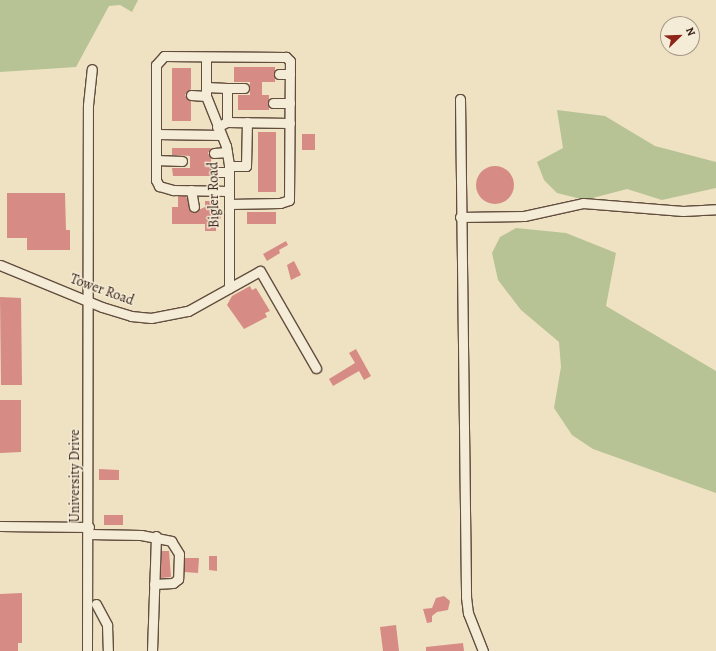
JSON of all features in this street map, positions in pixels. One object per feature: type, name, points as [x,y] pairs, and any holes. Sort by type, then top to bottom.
[{"type":"street","points":[[229,191],[191,190],[159,186],[156,160],[157,62],[168,55],[206,58],[286,57],[290,61],[290,123],[295,141],[289,200],[280,203],[229,204]]},
{"type":"street","name":"Bigler Road","points":[[206,58],[206,91],[227,152],[229,169],[229,288]]},
{"type":"street","name":"University Drive","points":[[87,651],[89,530],[88,105],[92,69]]},
{"type":"street","points":[[280,74],[290,74]]},
{"type":"street","points":[[157,134],[219,131],[227,122],[228,88]]},
{"type":"street","points":[[191,95],[228,88],[244,88]]},
{"type":"street","points":[[460,98],[460,217],[466,597],[468,613],[482,651]]},
{"type":"street","points":[[273,103],[290,103]]},
{"type":"street","points":[[227,122],[290,123]]},
{"type":"street","points":[[215,172],[246,166],[247,122]]},
{"type":"street","points":[[214,153],[227,152]]},
{"type":"street","points":[[156,160],[182,161]]},
{"type":"street","points":[[191,190],[194,207]]},
{"type":"street","points":[[460,217],[524,216],[583,203],[665,210],[716,209]]},
{"type":"street","name":"Tower Road","points":[[0,265],[88,301],[131,316],[164,317],[188,311],[260,271],[316,368]]},
{"type":"street","points":[[0,526],[89,530],[156,536],[176,546],[179,554],[179,570],[173,583],[154,584]]},
{"type":"street","points":[[152,651],[156,536]]},
{"type":"street","points":[[96,604],[107,625],[108,651]]},
{"type":"green space","points":[[0,0],[138,0],[132,12],[120,5],[109,6],[76,67],[0,72]]},
{"type":"green space","points":[[557,110],[605,116],[655,146],[716,162],[716,188],[662,200],[627,189],[585,200],[557,193],[544,180],[537,162],[563,148]]},
{"type":"green space","points":[[516,228],[566,233],[616,253],[606,306],[716,371],[716,493],[593,449],[572,435],[554,408],[561,367],[559,342],[521,310],[498,280],[492,253],[500,237]]},
{"type":"building","points":[[234,67],[275,67],[275,82],[262,82],[262,95],[269,95],[269,110],[238,110],[238,95],[250,95],[250,82],[234,82]]},
{"type":"building","points":[[172,68],[191,68],[191,89],[185,95],[191,101],[191,121],[172,121]]},
{"type":"building","points":[[258,132],[276,132],[276,192],[258,192]]},
{"type":"building","points":[[302,134],[315,134],[315,150],[302,150]]},
{"type":"building","points":[[172,148],[211,148],[208,153],[211,158],[211,176],[173,176],[172,168],[190,168],[190,156],[172,155]]},
{"type":"building","points":[[495,166],[508,172],[514,185],[508,198],[495,204],[482,198],[476,185],[482,172]]},
{"type":"building","points":[[7,193],[65,193],[66,230],[70,230],[70,250],[27,250],[27,238],[7,238]]},
{"type":"building","points":[[178,196],[186,196],[192,213],[205,207],[205,201],[216,201],[221,218],[216,223],[216,231],[205,231],[205,224],[172,224],[172,207],[178,207]]},
{"type":"building","points":[[247,212],[276,212],[276,224],[247,224]]},
{"type":"building","points":[[286,241],[288,245],[279,250],[280,253],[267,261],[263,254]]},
{"type":"building","points":[[294,261],[301,275],[291,280],[287,265]]},
{"type":"building","points":[[250,286],[252,290],[256,288],[270,311],[265,313],[267,317],[244,329],[227,305],[232,296]]},
{"type":"building","points":[[0,297],[21,298],[22,385],[1,385]]},
{"type":"building","points":[[356,349],[371,376],[364,380],[359,371],[333,386],[329,379],[355,363],[349,353]]},
{"type":"building","points":[[0,400],[21,400],[21,452],[0,453]]},
{"type":"building","points":[[99,469],[119,470],[119,480],[99,480]]},
{"type":"building","points":[[104,515],[123,515],[123,525],[104,525]]},
{"type":"building","points":[[161,551],[169,551],[171,577],[161,578]]},
{"type":"building","points":[[209,556],[217,556],[217,571],[209,570]]},
{"type":"building","points":[[185,558],[199,558],[198,573],[184,572]]},
{"type":"building","points":[[22,593],[22,643],[18,643],[18,651],[0,651],[0,594]]},
{"type":"building","points":[[444,596],[450,601],[448,610],[437,612],[432,616],[432,622],[427,623],[423,609],[432,608],[436,598]]},
{"type":"building","points":[[396,625],[399,651],[383,651],[380,627]]},
{"type":"building","points":[[463,643],[464,651],[426,651],[426,647]]}]
